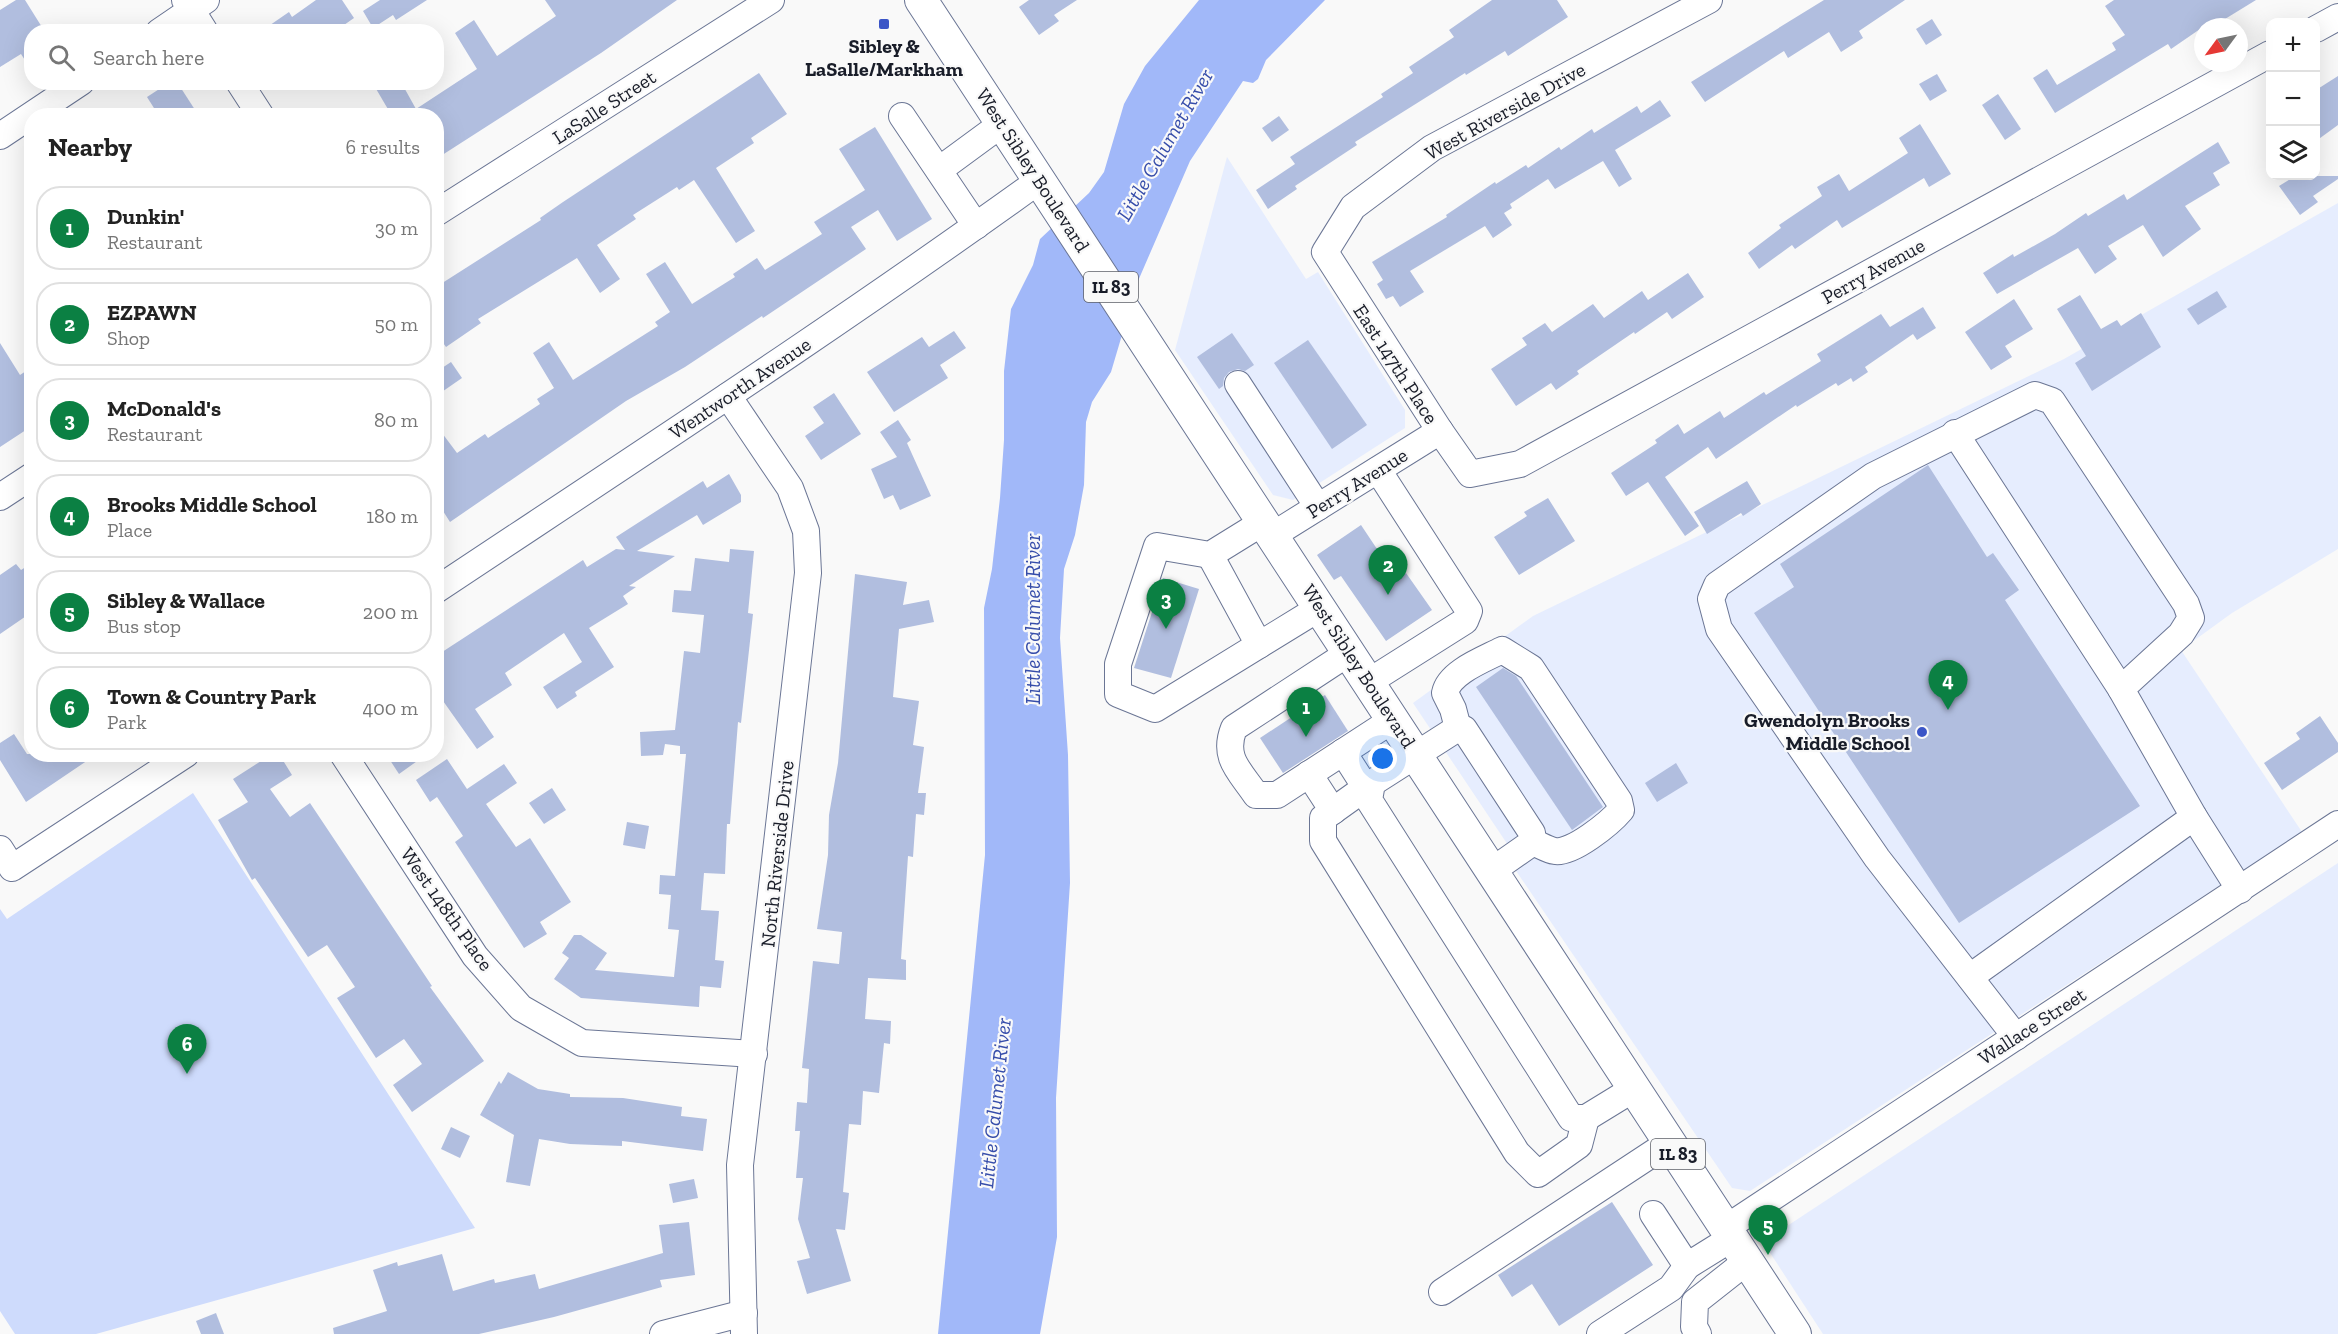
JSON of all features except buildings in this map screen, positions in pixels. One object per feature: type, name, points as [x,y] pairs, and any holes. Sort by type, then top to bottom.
[{"type":"main road","name":"West Sibley Boulevard","points":[[921,0],[1370,681],[1795,1334]]},
{"type":"street","name":"LaSalle Street","points":[[444,208],[771,0]]},
{"type":"street","name":"West Riverside Drive","points":[[1324,252],[1353,207],[1432,148],[1709,0]]},
{"type":"street","points":[[169,24],[194,3],[203,24]]},
{"type":"street","points":[[2320,27],[2338,17]]},
{"type":"street","name":"Perry Avenue","points":[[1470,474],[1520,464],[2266,57]]},
{"type":"street","points":[[42,108],[69,90]]},
{"type":"street","points":[[244,90],[256,108]]},
{"type":"street","points":[[903,116],[976,226]]},
{"type":"street","points":[[0,136],[24,120]]},
{"type":"street","points":[[939,170],[1003,123]]},
{"type":"street","name":"Wentworth Avenue","points":[[444,585],[728,396],[976,226],[1044,187]]},
{"type":"street","name":"East 147th Place","points":[[1324,252],[1470,474]]},
{"type":"street","points":[[1238,384],[1318,507]]},
{"type":"street","points":[[2016,1037],[1877,858],[1719,629],[1711,599],[1717,585],[1854,489],[1955,433],[2035,395],[2052,401],[2186,604],[2191,618],[2181,634],[2121,689]]},
{"type":"street","name":"North Riverside Drive","points":[[728,396],[790,488],[806,531],[808,573],[740,1165],[744,1323]]},
{"type":"street","name":"Perry Avenue","points":[[1210,555],[1318,507],[1440,431]]},
{"type":"street","points":[[1955,433],[2121,689],[2194,817],[2240,890]]},
{"type":"street","points":[[1370,681],[1465,621],[1469,611],[1378,470]]},
{"type":"street","points":[[0,497],[24,481]]},
{"type":"street","points":[[1259,645],[1210,555],[1157,546],[1118,664],[1118,693],[1155,709],[1321,607]]},
{"type":"street","points":[[1458,728],[1453,709],[1445,693],[1446,687],[1469,668],[1502,650],[1531,668],[1619,801],[1621,810],[1612,820],[1567,850],[1544,847],[1493,870]]},
{"type":"street","points":[[1350,652],[1234,728],[1228,743],[1229,754],[1256,795],[1277,795],[1394,719]]},
{"type":"street","points":[[1544,847],[1464,729],[1458,728],[1369,785],[1323,818],[1323,841],[1517,1153],[1538,1174],[1579,1145],[1586,1118]]},
{"type":"street","points":[[1343,752],[1369,785],[1369,800],[1571,1118],[1586,1118],[1635,1088]]},
{"type":"street","points":[[6,858],[172,762]]},
{"type":"street","name":"West 148th Place","points":[[348,762],[475,956],[521,1008],[582,1043],[754,1054]]},
{"type":"street","points":[[1309,774],[1333,811]]},
{"type":"street","points":[[1970,977],[2194,817]]},
{"type":"street","name":"Wallace Street","points":[[1735,1242],[2016,1037],[2338,824]]},
{"type":"street","points":[[1442,1292],[1670,1142]]},
{"type":"street","points":[[1653,1214],[1687,1266]]},
{"type":"street","points":[[1600,1334],[1671,1288],[1687,1266],[1735,1242]]},
{"type":"street","points":[[1698,1334],[1694,1327],[1695,1302],[1735,1242]]},
{"type":"street","points":[[663,1334],[744,1323]]},
{"type":"shaded area","points":[[1227,157],[1306,279],[1318,272],[1405,410],[1405,428],[1293,500],[1273,495],[1175,350]]},
{"type":"shaded area","name":"Gwendolyn Brooks Middle School","points":[[2338,203],[2338,549],[2232,613],[2181,650],[2302,832],[1750,1191],[1732,1188],[1512,865],[1518,860],[1413,703],[1533,616],[2064,359]]},
{"type":"shaded area","points":[[193,793],[475,1228],[96,1334],[15,1334],[0,1311],[0,909],[7,919]]},
{"type":"shaded area","points":[[2338,863],[2338,1334],[1823,1334],[1763,1242]]},
{"type":"water","name":"Little Calumet River","points":[[1199,0],[1325,0],[1266,60],[1258,79],[1253,83],[1243,81],[1190,161],[1138,281],[1111,372],[1092,402],[1086,422],[1084,485],[1075,535],[1064,569],[1060,638],[1068,755],[1070,883],[1056,1098],[1057,1237],[1040,1334],[938,1334],[985,855],[984,608],[992,569],[1000,498],[1004,440],[1004,371],[1011,309],[1033,265],[1040,239],[1089,193],[1104,172],[1124,104],[1145,66]]},
{"type":"place","name":"Sibley & LaSalle/Markham","points":[[884,24]]},
{"type":"place","name":"EZPAWN","points":[[1388,595]]},
{"type":"place","name":"McDonald's","points":[[1166,629]]},
{"type":"place","name":"Brooks Middle School","points":[[1948,710]]},
{"type":"place","name":"Gwendolyn Brooks Middle School","points":[[1922,732]]},
{"type":"place","name":"Dunkin'","points":[[1306,737]]},
{"type":"place","name":"Town & Country Park","points":[[187,1074]]},
{"type":"place","name":"Sibley & Wallace","points":[[1768,1255]]}]
